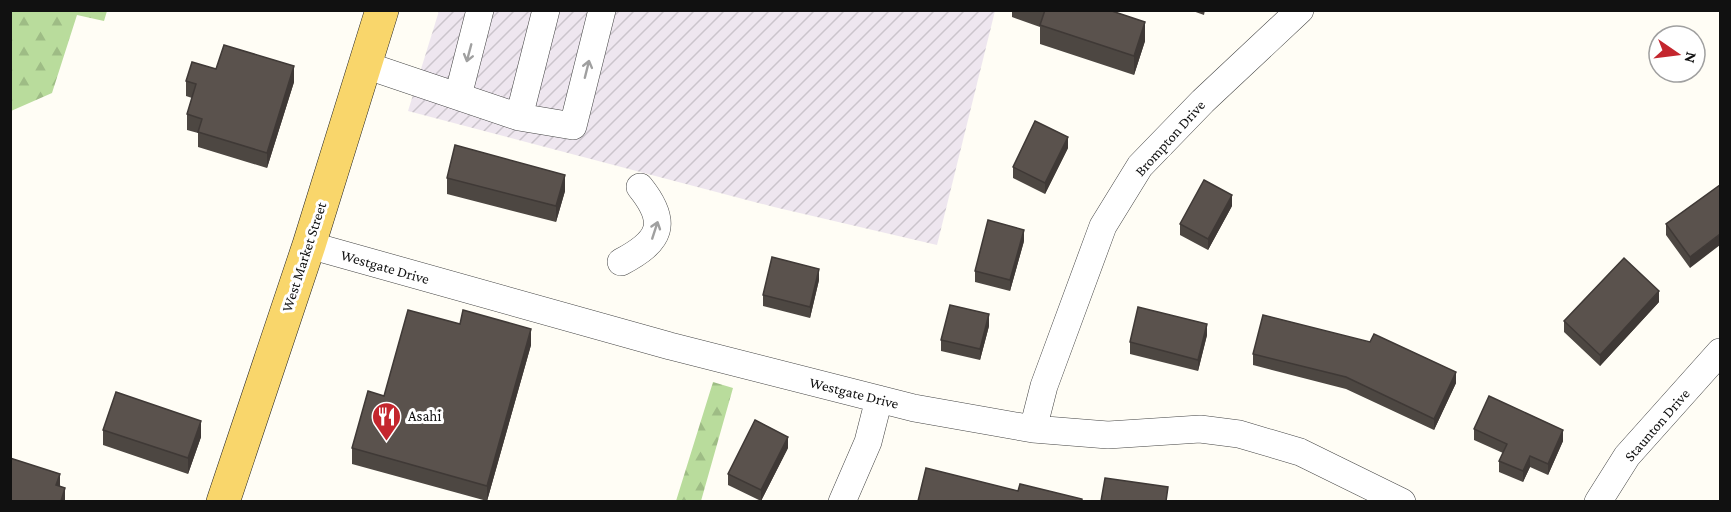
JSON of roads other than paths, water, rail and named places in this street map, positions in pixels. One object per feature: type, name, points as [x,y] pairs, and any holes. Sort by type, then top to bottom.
[{"type":"main road","name":"West Market Street","points":[[223,501],[309,245],[381,10]]},
{"type":"street","points":[[458,96],[480,10]]},
{"type":"street","points":[[519,117],[546,10]]},
{"type":"street","points":[[365,65],[519,117],[573,126],[603,10]]},
{"type":"street","name":"Brompton Drive","points":[[1033,429],[1044,386],[1102,226],[1134,176],[1199,105],[1300,10]]},
{"type":"street","points":[[621,262],[641,252],[652,241],[658,229],[659,218],[653,204],[640,187]]},
{"type":"street","name":"Westgate Drive","points":[[309,245],[660,343],[914,408],[1033,429],[1107,435],[1200,429],[1239,434],[1300,452],[1402,501]]},
{"type":"street","name":"Staunton Drive","points":[[1598,501],[1628,456],[1720,352]]},
{"type":"street","points":[[842,501],[868,442],[879,399]]},
{"type":"place","name":"Asahi","points":[[387,442]]}]
